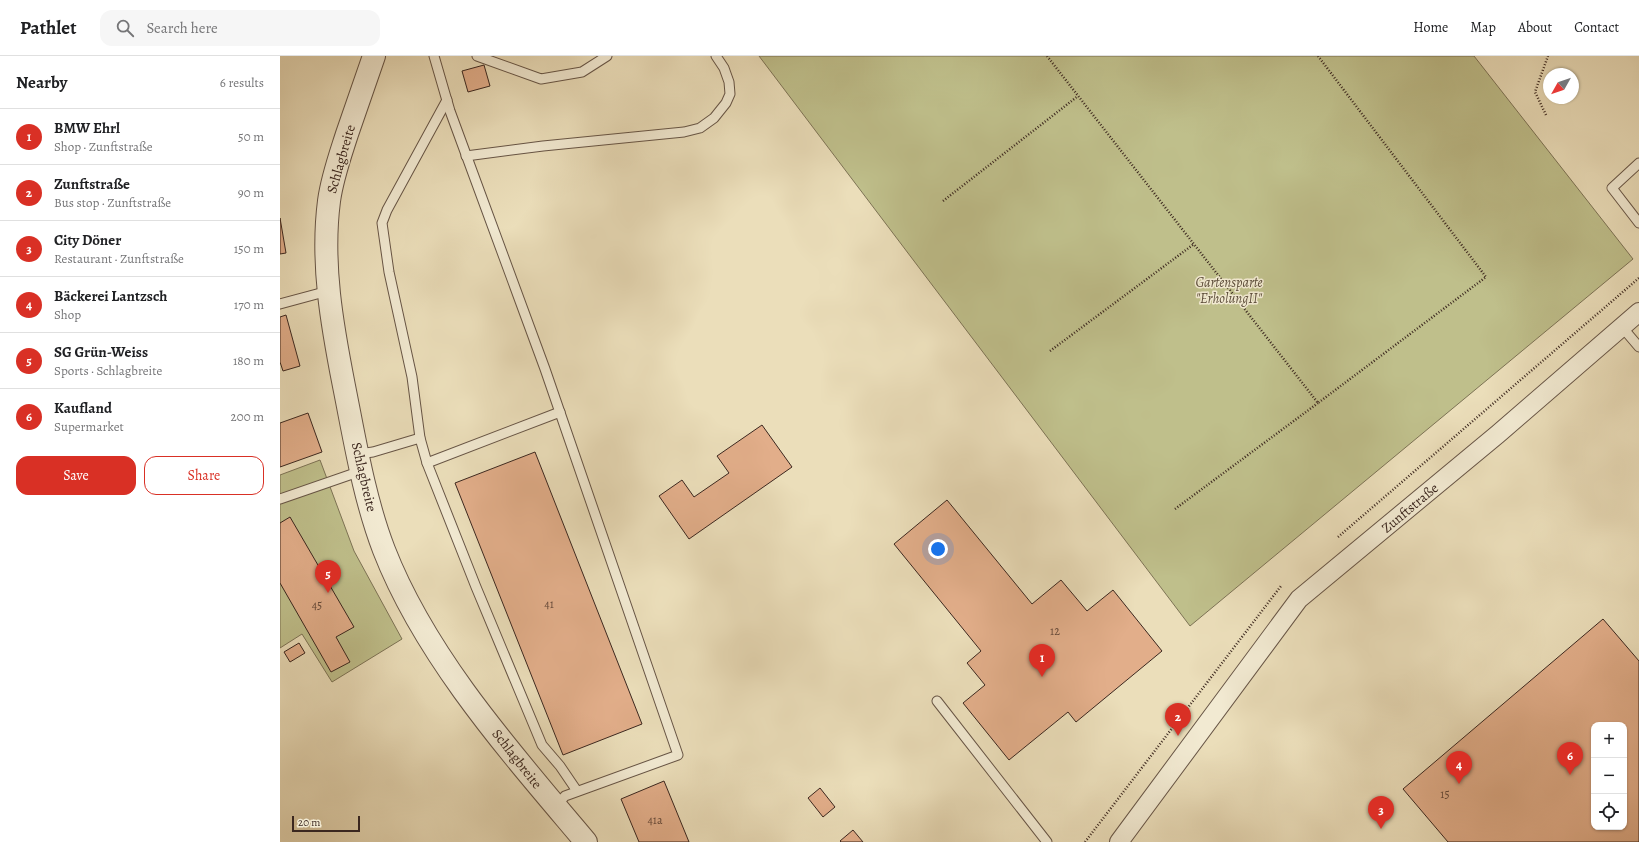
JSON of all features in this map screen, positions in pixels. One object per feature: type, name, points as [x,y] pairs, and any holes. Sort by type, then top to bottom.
[{"type":"street","name":"Schlagbreite","points":[[374,56],[335,171],[329,199],[326,229],[328,291],[336,343],[360,462],[374,519],[384,549],[408,604],[427,636],[475,705],[556,807],[586,842]]},
{"type":"street","name":"Zunftstraße","points":[[1119,842],[1299,599],[1498,434],[1639,312]]},
{"type":"lane","points":[[434,56],[446,100],[560,412],[678,755],[565,796],[556,807]]},
{"type":"lane","points":[[477,56],[542,79],[582,72],[607,56]]},
{"type":"lane","points":[[466,156],[544,146],[684,132],[700,128],[714,118],[726,103],[730,94],[729,82],[724,68],[716,56]]},
{"type":"lane","points":[[446,100],[387,210],[382,223],[389,272],[412,377],[420,438],[427,463],[476,587],[542,745],[560,766],[577,791]]},
{"type":"lane","points":[[1639,163],[1612,188],[1639,223]]},
{"type":"lane","points":[[280,304],[328,291]]},
{"type":"lane","points":[[1622,327],[1639,347]]},
{"type":"lane","points":[[427,463],[560,412]]},
{"type":"lane","points":[[280,499],[348,474],[373,452],[420,438]]},
{"type":"lane","points":[[936,701],[1047,842]]},
{"type":"path","points":[[1047,56],[1318,402]]},
{"type":"path","points":[[1175,509],[1486,277],[1318,56]]},
{"type":"path","points":[[1546,115],[1535,92],[1548,56]]},
{"type":"path","points":[[943,201],[1078,96]]},
{"type":"path","points":[[1050,351],[1194,244]]},
{"type":"green space","name":"Gartensparte \"ErholungII\"","points":[[759,56],[1474,56],[1633,259],[1190,626]]},
{"type":"green space","points":[[320,460],[354,551],[402,639],[332,682],[302,634],[280,648],[280,475]]},
{"type":"building","points":[[484,65],[490,86],[468,92],[462,71]]},
{"type":"building","points":[[280,218],[286,253],[280,254]]},
{"type":"building","points":[[286,315],[300,366],[283,371],[280,362],[280,317]]},
{"type":"building","points":[[308,413],[322,452],[280,467],[280,423]]},
{"type":"building","points":[[762,425],[792,467],[689,539],[659,496],[682,480],[694,497],[729,473],[717,456]]},
{"type":"building","points":[[535,452],[642,724],[563,755],[455,483]]},
{"type":"building","points":[[947,500],[1032,604],[1061,580],[1087,611],[1113,590],[1162,651],[1076,722],[1068,712],[1009,760],[963,703],[985,685],[967,663],[981,651],[894,544]]},
{"type":"building","points":[[290,517],[354,627],[336,637],[350,662],[331,672],[280,583],[280,523]]},
{"type":"building","points":[[1603,619],[1639,661],[1639,842],[1448,842],[1403,789]]},
{"type":"building","points":[[299,643],[305,653],[290,662],[284,652]]},
{"type":"building","points":[[664,781],[689,842],[639,842],[621,799]]},
{"type":"building","points":[[820,788],[835,807],[823,817],[808,798]]},
{"type":"building","points":[[853,830],[863,842],[840,841]]},
{"type":"place","name":"SG Grün-Weiss","points":[[328,593]]},
{"type":"place","name":"BMW Ehrl","points":[[1042,677]]},
{"type":"place","name":"Zunftstraße","points":[[1178,736]]},
{"type":"place","name":"Kaufland","points":[[1570,775]]},
{"type":"place","name":"Bäckerei Lantzsch","points":[[1459,784]]},
{"type":"place","name":"City Döner","points":[[1381,829]]}]
